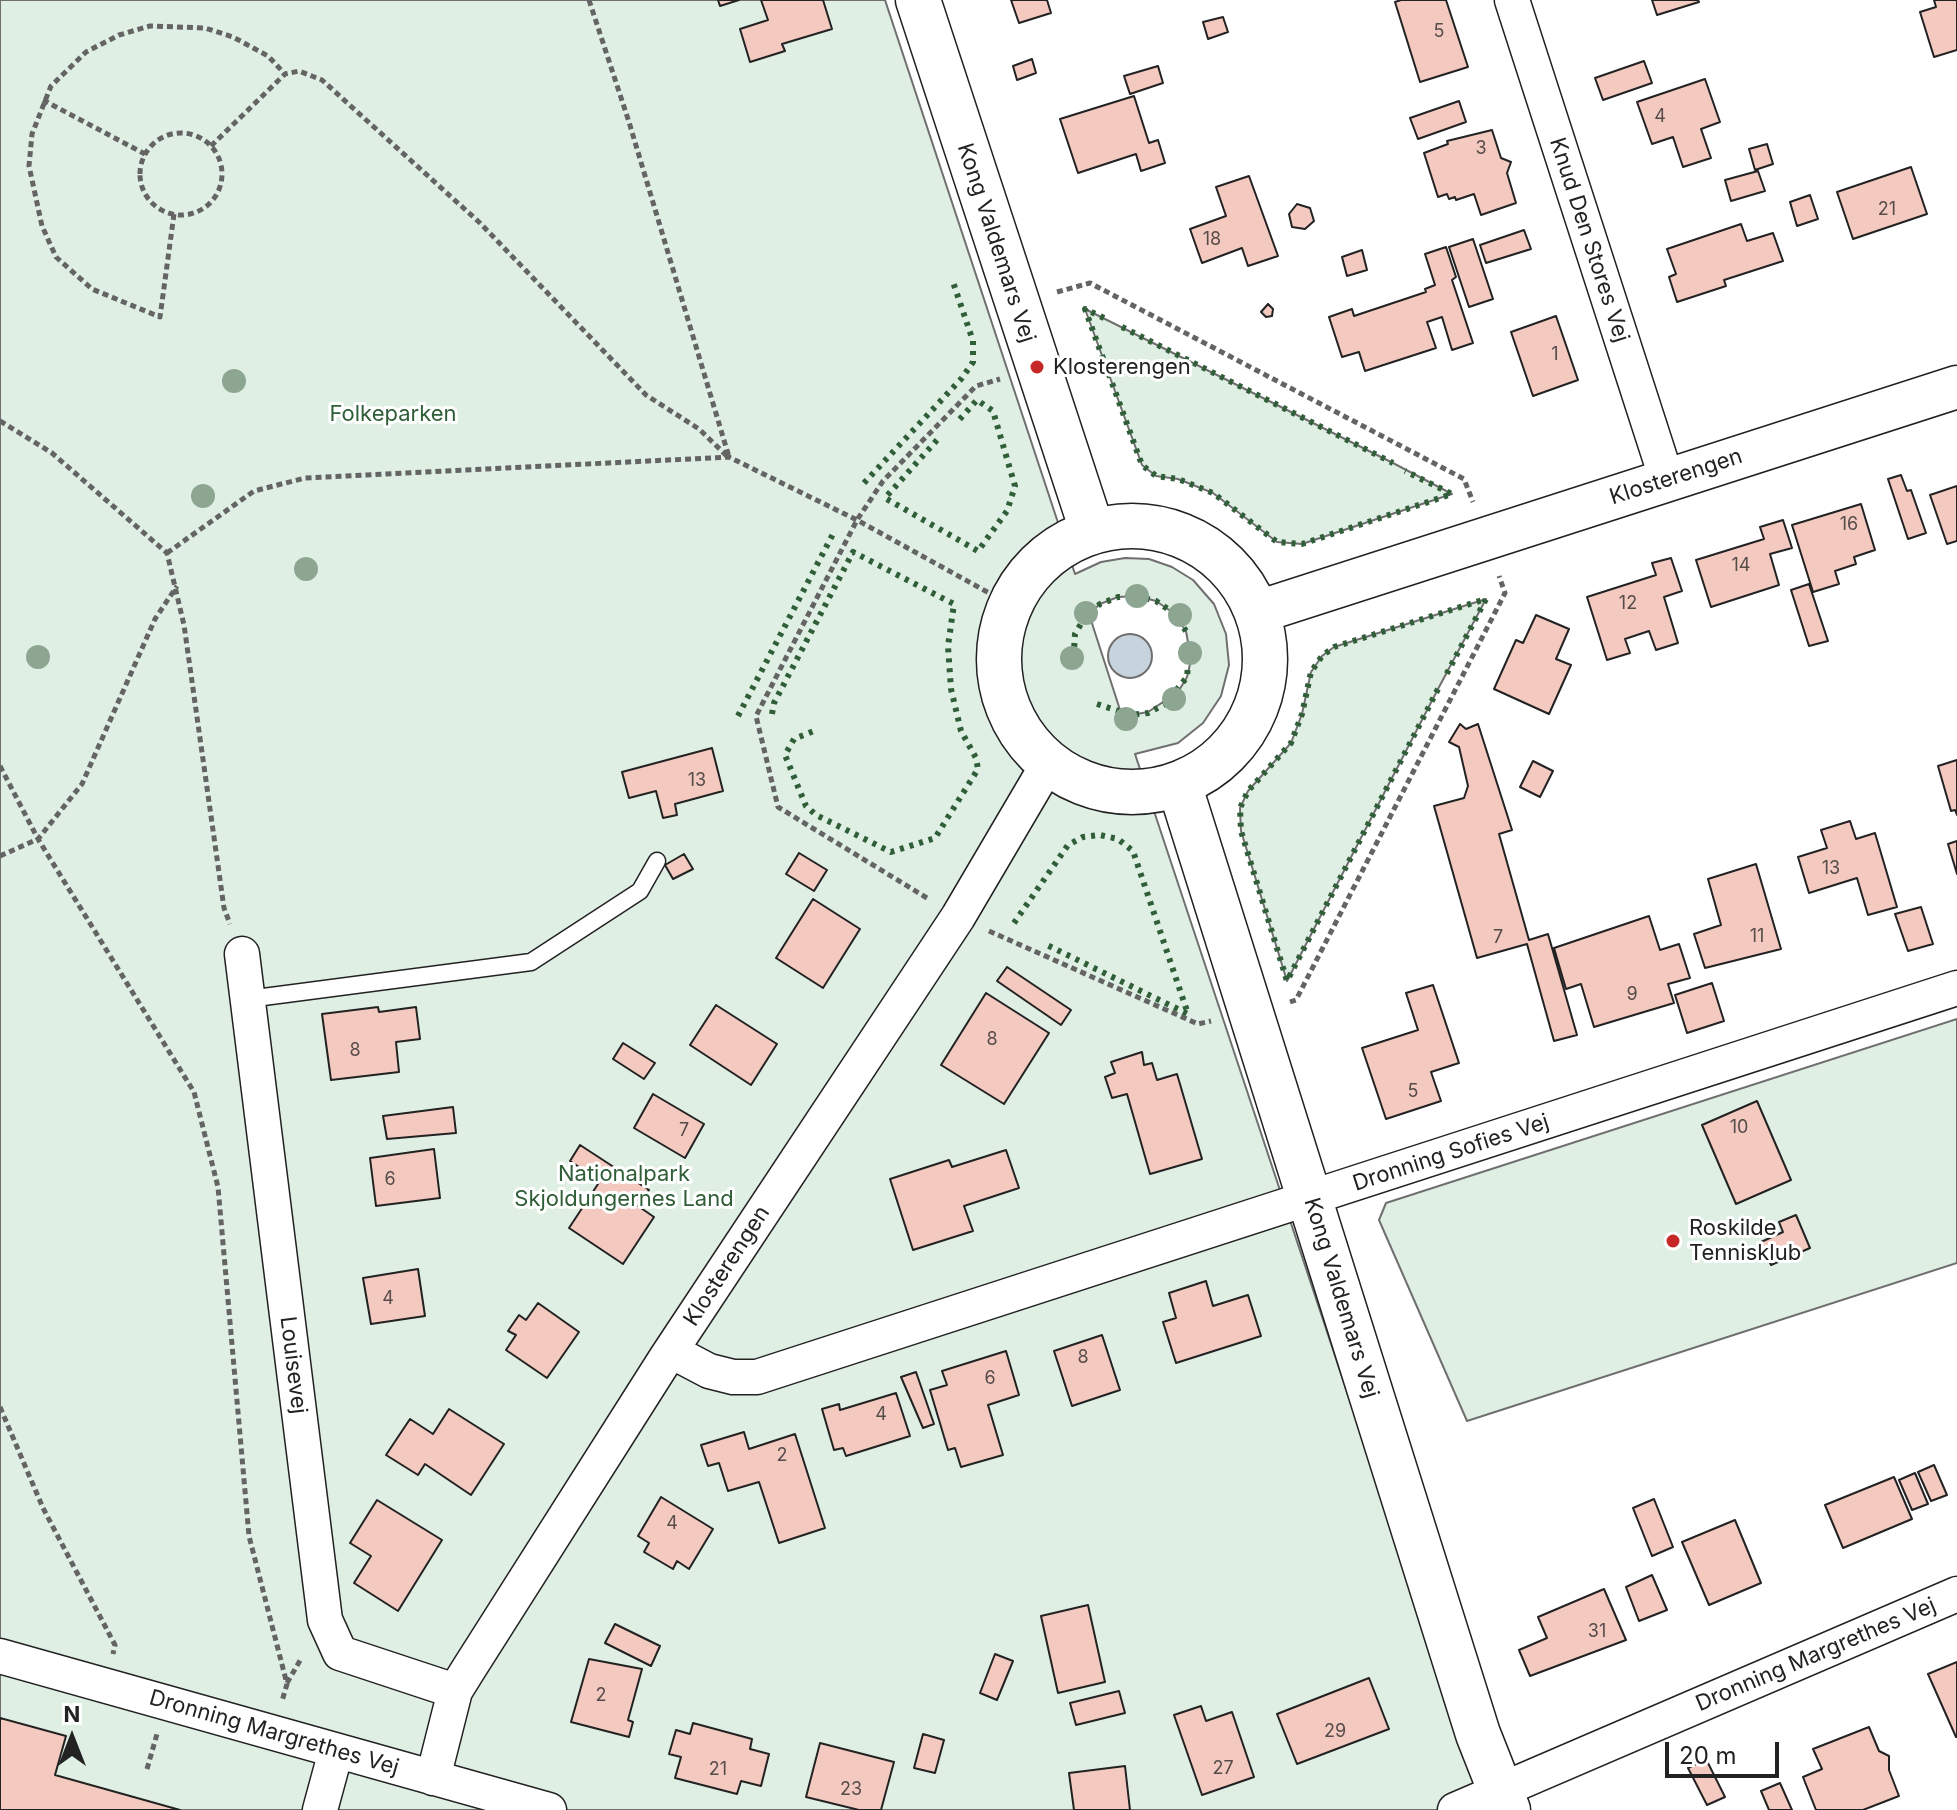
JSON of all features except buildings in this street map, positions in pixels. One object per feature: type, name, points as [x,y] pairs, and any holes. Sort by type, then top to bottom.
[{"type":"main road","name":"Kong Valdemars Vej","points":[[918,0],[1092,530]]},
{"type":"main road","points":[[1133,524],[1172,531],[1197,543],[1238,576],[1258,612],[1266,653],[1261,695],[1244,733],[1215,764],[1179,784],[1145,792],[1110,791],[1077,782],[1048,764],[1018,731],[1001,690],[998,646],[1009,604],[1029,571],[1058,546],[1092,530],[1133,524]]},
{"type":"main road","name":"Kong Valdemars Vej","points":[[1179,784],[1478,1734],[1504,1801]]},
{"type":"street","name":"Knud Den Stores Vej","points":[[1512,0],[1667,480]]},
{"type":"street","name":"Klosterengen","points":[[1258,612],[1957,387]]},
{"type":"street","name":"Klosterengen","points":[[433,1778],[455,1691],[671,1351],[958,917],[1048,764]]},
{"type":"street","name":"Louisevej","points":[[242,954],[325,1620],[340,1653],[455,1691]]},
{"type":"street","name":"Dronning Sofies Vej","points":[[671,1351],[709,1371],[733,1377],[757,1377],[1957,988]]},
{"type":"street","name":"Dronning Margrethes Vej","points":[[1455,1810],[1504,1801],[1957,1594]]},
{"type":"street","name":"Dronning Margrethes Vej","points":[[0,1656],[549,1810]]},
{"type":"street","points":[[320,1810],[336,1751]]},
{"type":"lane","points":[[248,999],[531,962],[640,891],[657,861]]},
{"type":"path","points":[[589,0],[634,137],[729,457]]},
{"type":"path","points":[[174,214],[160,317],[114,301],[74,275],[56,257],[34,197],[30,156],[32,134],[43,100],[66,68],[86,52],[119,35],[150,26],[205,28],[233,37],[268,56],[285,74]]},
{"type":"path","points":[[211,146],[285,74],[311,73],[334,89],[480,223],[646,395],[699,429],[729,457],[857,520],[1009,604]]},
{"type":"path","points":[[43,100],[145,154]]},
{"type":"path","points":[[176,133],[201,137],[211,146],[222,168],[217,194],[199,211],[174,214],[152,202],[144,192],[141,166],[145,154],[163,137],[176,133]]},
{"type":"path","points":[[1037,367],[976,386],[883,481],[857,520],[756,716],[778,807],[958,917],[1198,1024],[1296,1000]]},
{"type":"path","points":[[0,421],[52,453],[167,553],[177,585],[224,908],[242,954]]},
{"type":"path","points":[[167,553],[254,491],[305,478],[729,457]]},
{"type":"path","points":[[0,856],[38,839],[82,784],[155,619],[177,585]]},
{"type":"path","points":[[0,766],[38,839],[194,1092],[218,1187],[249,1536],[287,1684],[275,1733]]},
{"type":"path","points":[[0,1407],[43,1508],[115,1645],[105,1686]]},
{"type":"path","points":[[147,1769],[155,1739]]},
{"type":"green space","name":"Nationalpark Skjoldungernes Land","points":[[0,0],[885,0],[1075,574],[1101,562],[1125,558],[1149,559],[1172,567],[1193,580],[1214,604],[1226,634],[1229,665],[1221,696],[1203,723],[1178,743],[1135,754],[1486,1810],[0,1810]],"holes":[[[1137,596],[1156,601],[1172,612],[1186,631],[1191,660],[1187,677],[1178,692],[1148,712],[1121,713],[1089,614],[1100,604],[1118,597]]]},
{"type":"green space","points":[[1085,309],[1452,494],[1302,544],[1277,542],[1213,493],[1178,479],[1156,476],[1142,465]]},
{"type":"green space","points":[[1486,599],[1287,981],[1241,831],[1240,808],[1248,791],[1291,743],[1302,714],[1311,672],[1322,656],[1334,647]]},
{"type":"green space","name":"Roskilde Tennisklub","points":[[1957,1019],[1957,1263],[1467,1421],[1379,1220],[1386,1203]]},
{"type":"shaded area","points":[[1130,634],[1146,640],[1152,656],[1146,672],[1130,678],[1114,672],[1108,656],[1114,640]]},
{"type":"hedge","points":[[864,483],[962,378],[973,362],[973,341],[953,282]]},
{"type":"hedge","points":[[1104,318],[1085,309],[1142,465],[1156,476],[1178,479],[1213,493],[1277,542],[1302,544],[1452,494],[1405,471]]},
{"type":"hedge","points":[[1122,327],[1393,463]]},
{"type":"hedge","points":[[937,440],[885,498],[978,551],[1007,511],[1015,486],[993,411],[977,400],[959,420]]},
{"type":"hedge","points":[[738,716],[833,534]]},
{"type":"hedge","points":[[772,714],[774,703],[853,552],[954,604],[948,646],[951,689],[961,731],[976,758],[978,769],[935,838],[891,852],[816,815],[806,806],[785,755],[794,739],[814,731]]},
{"type":"hedge","points":[[1073,667],[1075,634],[1085,617],[1100,604],[1118,597],[1137,596],[1156,601],[1172,612],[1186,631]]},
{"type":"hedge","points":[[1438,689],[1287,981],[1241,831],[1240,808],[1248,791],[1291,743],[1302,714],[1311,672],[1322,656],[1334,647],[1486,599],[1445,677]]},
{"type":"hedge","points":[[1097,704],[1131,715],[1148,713],[1165,704],[1187,677],[1190,642]]},
{"type":"hedge","points":[[1014,923],[1068,845],[1083,837],[1100,835],[1118,839],[1133,851],[1188,1014],[1047,945]]},
{"type":"place","name":"Klosterengen","points":[[1037,367]]},
{"type":"place","name":"Roskilde Tennisklub","points":[[1673,1241]]},
{"type":"park label","name":"Folkeparken","points":[[393,414]]}]
